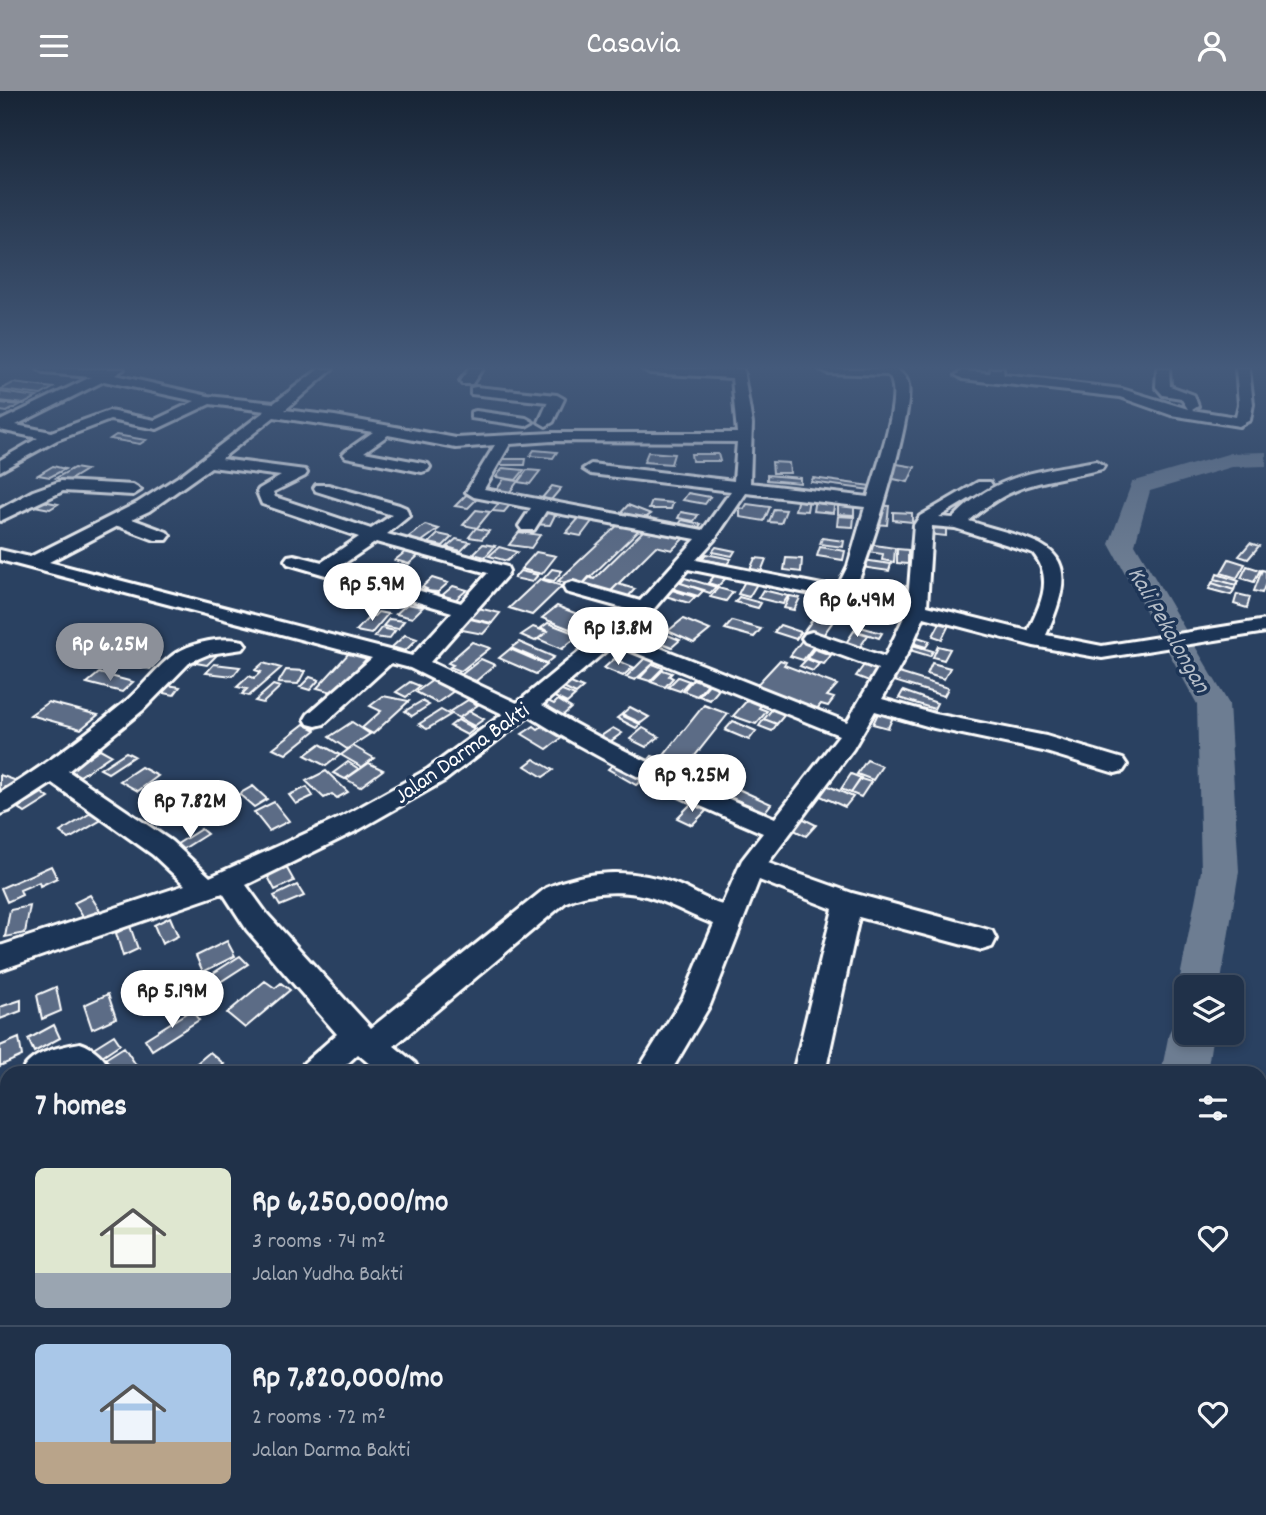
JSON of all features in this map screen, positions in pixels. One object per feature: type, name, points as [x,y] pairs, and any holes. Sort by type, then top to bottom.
[{"type":"street","points":[[44,435],[52,437]]},
{"type":"street","points":[[0,466],[56,435]]},
{"type":"street","points":[[35,562],[143,507],[243,435]]},
{"type":"street","points":[[377,435],[351,454],[422,467]]},
{"type":"street","points":[[415,435],[456,443],[611,435]]},
{"type":"street","points":[[742,487],[745,435]]},
{"type":"street","points":[[843,595],[857,566],[894,435]]},
{"type":"street","points":[[505,439],[496,459],[473,491],[708,536]]},
{"type":"street","points":[[208,462],[299,473],[267,489],[265,492],[268,500],[371,535],[500,571],[417,664]]},
{"type":"street","points":[[957,523],[979,504],[1000,491],[1036,478],[1096,465]]},
{"type":"street","points":[[591,469],[874,503]]},
{"type":"street","points":[[656,1066],[695,1005],[751,867],[852,732],[901,647],[917,608],[923,561],[923,527],[926,521],[929,516],[1001,475]]},
{"type":"street","points":[[0,516],[61,486],[133,490]]},
{"type":"street","name":"Jalan Darma Bakti","points":[[0,958],[218,885],[351,823],[436,775],[523,709],[644,608],[708,536],[742,487]]},
{"type":"street","points":[[323,488],[400,512],[397,519],[325,569]]},
{"type":"street","points":[[528,526],[542,503]]},
{"type":"street","points":[[117,520],[162,535]]},
{"type":"street","points":[[926,521],[957,523],[1039,549],[1047,557],[1055,583],[1054,600],[1034,640]]},
{"type":"street","points":[[0,555],[417,664],[523,709],[673,786],[778,829]]},
{"type":"street","points":[[295,560],[465,610]]},
{"type":"street","points":[[684,563],[917,608],[1034,640],[1102,652],[1260,627]]},
{"type":"street","points":[[573,588],[644,608]]},
{"type":"street","points":[[611,636],[852,732]]},
{"type":"street","points":[[813,638],[889,666]]},
{"type":"street","points":[[0,806],[52,772],[135,705],[183,658],[205,648],[236,645]]},
{"type":"street","points":[[316,719],[387,656]]},
{"type":"street","points":[[870,703],[934,721],[1046,744],[1115,765]]},
{"type":"street","points":[[52,772],[218,885],[262,927],[365,1040],[396,1066]]},
{"type":"street","points":[[751,867],[848,903],[982,939]]},
{"type":"street","points":[[326,1066],[365,1040],[571,886],[588,883],[651,888],[676,896],[700,909],[730,918]]},
{"type":"street","points":[[811,1066],[848,903]]},
{"type":"street","points":[[50,1066],[80,1057],[91,1066]]},
{"type":"building","points":[[119,435],[146,440],[140,444],[110,439]]},
{"type":"building","points":[[534,450],[557,452],[553,458],[530,456]]},
{"type":"building","points":[[648,452],[674,454],[671,464],[644,462]]},
{"type":"building","points":[[691,454],[718,454],[720,461],[692,461]]},
{"type":"building","points":[[501,459],[526,459],[525,465],[500,465]]},
{"type":"building","points":[[772,462],[789,463],[790,473],[773,473]]},
{"type":"building","points":[[891,463],[915,467],[908,482],[884,477]]},
{"type":"building","points":[[53,466],[65,469],[50,477],[38,475]]},
{"type":"building","points":[[74,468],[86,470],[68,481],[56,478]]},
{"type":"building","points":[[503,468],[524,470],[516,480],[496,477]]},
{"type":"building","points":[[527,470],[540,471],[530,484],[518,482]]},
{"type":"building","points":[[767,475],[800,478],[800,483],[767,480]]},
{"type":"building","points":[[813,478],[871,486],[870,490],[811,482]]},
{"type":"building","points":[[504,479],[518,481],[509,493],[495,492]]},
{"type":"building","points":[[552,486],[561,488],[551,500],[542,498]]},
{"type":"building","points":[[688,493],[710,497],[705,504],[683,500]]},
{"type":"building","points":[[466,495],[479,497],[468,508],[455,506]]},
{"type":"building","points":[[798,498],[809,499],[807,511],[795,510]]},
{"type":"building","points":[[815,498],[835,500],[833,513],[813,511]]},
{"type":"building","points":[[38,500],[58,504],[50,509],[29,505]]},
{"type":"building","points":[[652,501],[673,503],[671,509],[649,509]]},
{"type":"building","points":[[500,502],[511,504],[504,512],[492,511]]},
{"type":"building","points":[[838,502],[854,503],[854,515],[838,514]]},
{"type":"building","points":[[747,504],[770,507],[764,521],[740,517],[740,508],[744,509]]},
{"type":"building","points":[[628,505],[651,514],[642,520],[618,516]]},
{"type":"building","points":[[877,505],[889,506],[887,525],[874,524]]},
{"type":"building","points":[[542,507],[558,509],[550,525],[532,524]]},
{"type":"building","points":[[774,509],[786,510],[781,523],[769,522]]},
{"type":"building","points":[[476,510],[490,512],[477,528],[463,525]]},
{"type":"building","points":[[681,512],[698,515],[694,521],[678,518]]},
{"type":"building","points":[[893,512],[912,513],[912,522],[893,520]]},
{"type":"building","points":[[838,516],[854,517],[853,527],[837,526]]},
{"type":"building","points":[[579,518],[593,520],[581,536],[566,533]]},
{"type":"building","points":[[682,520],[701,524],[696,531],[677,527]]},
{"type":"building","points":[[621,522],[642,527],[580,587],[558,581]]},
{"type":"building","points":[[425,525],[439,529],[421,542],[407,538]]},
{"type":"building","points":[[928,525],[946,527],[946,536],[927,534]]},
{"type":"building","points":[[476,528],[489,531],[482,539],[469,537]]},
{"type":"building","points":[[644,530],[661,534],[666,530],[687,535],[672,550],[656,546],[607,595],[580,587],[589,577],[594,579]]},
{"type":"building","points":[[519,532],[540,535],[531,548],[509,545]]},
{"type":"building","points":[[438,534],[452,537],[443,546],[429,543]]},
{"type":"building","points":[[822,538],[844,541],[843,547],[820,544]]},
{"type":"building","points":[[456,539],[470,542],[461,551],[447,547]]},
{"type":"building","points":[[1250,543],[1259,546],[1248,559],[1239,556]]},
{"type":"building","points":[[483,544],[495,546],[485,557],[473,554]]},
{"type":"building","points":[[868,544],[895,548],[894,562],[882,560],[883,554],[867,552]]},
{"type":"building","points":[[499,547],[517,552],[507,561],[489,556]]},
{"type":"building","points":[[716,547],[735,551],[732,556],[712,552]]},
{"type":"building","points":[[820,547],[845,551],[843,560],[817,556]]},
{"type":"building","points":[[897,549],[908,550],[908,564],[897,563]]},
{"type":"building","points":[[405,552],[419,555],[409,564],[395,560]]},
{"type":"building","points":[[536,552],[556,556],[542,574],[521,569]]},
{"type":"building","points":[[706,554],[731,559],[727,564],[702,559]]},
{"type":"building","points":[[755,558],[766,559],[760,574],[749,572]]},
{"type":"building","points":[[786,558],[802,559],[801,572],[784,570]]},
{"type":"building","points":[[1229,559],[1245,564],[1237,578],[1221,573]]},
{"type":"building","points":[[863,560],[891,564],[889,571],[861,567]]},
{"type":"building","points":[[1247,566],[1260,570],[1254,582],[1241,578]]},
{"type":"building","points":[[552,569],[562,571],[554,581],[543,579]]},
{"type":"building","points":[[1262,570],[1266,571],[1266,583],[1262,593],[1254,591]]},
{"type":"building","points":[[520,571],[538,575],[532,582],[514,578]]},
{"type":"building","points":[[716,574],[727,577],[718,586],[708,583]]},
{"type":"building","points":[[1217,574],[1239,581],[1236,585],[1215,579]]},
{"type":"building","points":[[432,578],[448,583],[438,592],[425,591],[427,589],[422,587]]},
{"type":"building","points":[[685,578],[716,587],[710,593],[681,583]]},
{"type":"building","points":[[540,579],[562,586],[532,615],[509,608]]},
{"type":"building","points":[[1215,579],[1236,585],[1234,590],[1212,583]]},
{"type":"building","points":[[745,581],[757,584],[749,597],[738,594]]},
{"type":"building","points":[[853,581],[879,587],[875,595],[849,590]]},
{"type":"building","points":[[677,582],[704,590],[698,596],[671,588]]},
{"type":"building","points":[[885,582],[916,588],[914,594],[884,588]]},
{"type":"building","points":[[1212,583],[1234,590],[1231,595],[1209,589]]},
{"type":"building","points":[[618,584],[635,589],[625,600],[607,595]]},
{"type":"building","points":[[361,586],[377,590],[365,601],[349,597]]},
{"type":"building","points":[[453,586],[467,590],[454,601],[440,597]]},
{"type":"building","points":[[718,588],[733,592],[726,601],[710,597]]},
{"type":"building","points":[[669,589],[695,597],[689,603],[662,595]]},
{"type":"building","points":[[378,590],[395,595],[386,602],[370,598]]},
{"type":"building","points":[[763,590],[788,596],[783,604],[758,598]]},
{"type":"building","points":[[1237,594],[1250,597],[1247,608],[1234,604]]},
{"type":"building","points":[[398,595],[415,599],[404,606],[391,603]]},
{"type":"building","points":[[790,596],[800,598],[794,610],[784,608]]},
{"type":"building","points":[[739,597],[761,603],[758,608],[735,602]]},
{"type":"building","points":[[407,604],[423,607],[412,618],[396,614]]},
{"type":"building","points":[[557,606],[600,623],[585,635],[542,618]]},
{"type":"building","points":[[478,608],[500,613],[492,623],[469,618]]},
{"type":"building","points":[[378,612],[388,614],[371,634],[356,631],[370,616]]},
{"type":"building","points":[[816,615],[834,620],[821,638],[803,633]]},
{"type":"building","points":[[466,618],[492,624],[483,634],[457,629]]},
{"type":"building","points":[[389,619],[404,621],[398,629],[383,626]]},
{"type":"building","points":[[683,619],[710,630],[694,643],[668,631]]},
{"type":"building","points":[[732,621],[761,629],[754,637],[725,629]]},
{"type":"building","points":[[941,621],[950,623],[942,639],[933,636]]},
{"type":"building","points":[[548,623],[579,635],[562,649],[538,639],[548,631],[541,628]]},
{"type":"building","points":[[780,625],[801,632],[796,639],[774,632]]},
{"type":"building","points":[[857,626],[882,633],[879,638],[854,630]]},
{"type":"building","points":[[533,627],[547,632],[535,641],[521,635]]},
{"type":"building","points":[[381,628],[395,631],[389,639],[374,637]]},
{"type":"building","points":[[653,629],[680,640],[672,647],[644,636]]},
{"type":"building","points":[[854,631],[868,635],[860,647],[846,643]]},
{"type":"building","points":[[111,634],[124,636],[107,650],[95,648]]},
{"type":"building","points":[[405,635],[417,639],[405,651],[392,647]]},
{"type":"building","points":[[914,636],[930,641],[926,647],[909,642]]},
{"type":"building","points":[[803,639],[816,643],[803,660],[790,656]]},
{"type":"building","points":[[472,642],[490,648],[461,671],[450,667],[453,665],[448,663]]},
{"type":"building","points":[[519,642],[554,657],[546,663],[511,648]]},
{"type":"building","points":[[909,644],[933,651],[930,656],[906,649]]},
{"type":"building","points":[[938,646],[950,649],[944,660],[933,657]]},
{"type":"building","points":[[209,649],[221,651],[207,665],[196,663]]},
{"type":"building","points":[[510,649],[547,665],[536,674],[499,658]]},
{"type":"building","points":[[814,649],[831,655],[824,664],[807,658]]},
{"type":"building","points":[[349,653],[368,657],[336,693],[317,688]]},
{"type":"building","points":[[139,656],[159,660],[150,669],[128,665]]},
{"type":"building","points":[[645,658],[655,662],[635,680],[626,677]]},
{"type":"building","points":[[481,659],[495,665],[476,681],[461,675]]},
{"type":"building","points":[[614,659],[633,667],[623,676],[604,668]]},
{"type":"building","points":[[807,659],[819,664],[813,671],[800,666]]},
{"type":"building","points":[[780,660],[786,662],[784,665],[837,685],[827,696],[834,698],[828,706],[821,704],[812,715],[751,691]]},
{"type":"building","points":[[867,661],[880,666],[869,681],[856,676]]},
{"type":"building","points":[[263,663],[281,668],[249,696],[242,694],[247,689],[237,687],[249,676],[254,678],[261,672],[255,670]]},
{"type":"building","points":[[932,663],[950,668],[944,679],[927,674]]},
{"type":"building","points":[[214,664],[240,667],[233,676],[206,673]]},
{"type":"building","points":[[653,664],[663,668],[650,681],[640,678]]},
{"type":"building","points":[[286,670],[305,671],[298,684],[278,683]]},
{"type":"building","points":[[663,670],[672,673],[669,676],[673,678],[665,687],[651,682]]},
{"type":"building","points":[[99,673],[133,682],[122,692],[87,683]]},
{"type":"building","points":[[899,673],[948,688],[944,696],[894,681]]},
{"type":"building","points":[[310,677],[319,680],[310,690],[300,687]]},
{"type":"building","points":[[678,677],[689,681],[680,691],[668,687]]},
{"type":"building","points":[[693,679],[708,684],[697,696],[683,691]]},
{"type":"building","points":[[433,680],[454,691],[437,703],[416,692]]},
{"type":"building","points":[[566,681],[583,688],[576,694],[559,686]]},
{"type":"building","points":[[410,682],[420,686],[406,697],[396,692]]},
{"type":"building","points":[[710,683],[721,687],[710,700],[699,696]]},
{"type":"building","points":[[161,684],[180,687],[174,695],[154,691]]},
{"type":"building","points":[[273,685],[280,687],[263,703],[255,701]]},
{"type":"building","points":[[557,689],[575,696],[567,703],[550,695]]},
{"type":"building","points":[[903,691],[937,703],[934,709],[899,698]]},
{"type":"building","points":[[383,696],[409,701],[373,734],[362,728],[381,711],[370,706]]},
{"type":"building","points":[[751,696],[764,701],[759,708],[767,711],[756,724],[733,716]]},
{"type":"building","points":[[468,700],[478,705],[459,718],[449,712]]},
{"type":"building","points":[[558,700],[571,708],[560,718],[540,709],[548,701],[554,704]]},
{"type":"building","points":[[422,701],[429,705],[412,716],[405,711]]},
{"type":"building","points":[[48,702],[98,715],[81,729],[30,715]]},
{"type":"building","points":[[704,705],[728,714],[675,781],[641,769],[652,756],[661,759]]},
{"type":"building","points":[[630,707],[649,717],[641,723],[622,714]]},
{"type":"building","points":[[774,707],[787,712],[777,724],[764,719]]},
{"type":"building","points":[[441,710],[450,715],[427,729],[419,724]]},
{"type":"building","points":[[469,711],[484,719],[474,726],[459,718]]},
{"type":"building","points":[[879,711],[894,715],[888,728],[873,724]]},
{"type":"building","points":[[621,715],[640,724],[636,728],[617,718]]},
{"type":"building","points":[[764,719],[777,724],[772,731],[759,726]]},
{"type":"building","points":[[458,720],[475,729],[467,735],[450,726]]},
{"type":"building","points":[[733,721],[756,731],[749,740],[725,730]]},
{"type":"building","points":[[352,722],[370,734],[347,749],[329,737]]},
{"type":"building","points":[[304,724],[316,730],[286,754],[273,748]]},
{"type":"building","points":[[545,724],[567,734],[547,749],[522,734],[534,726],[538,729]]},
{"type":"building","points":[[613,728],[622,733],[604,746],[595,740]]},
{"type":"building","points":[[643,728],[659,737],[646,747],[630,739]]},
{"type":"building","points":[[320,744],[340,755],[326,766],[305,755]]},
{"type":"building","points":[[353,746],[374,758],[362,767],[341,755]]},
{"type":"building","points":[[100,749],[111,755],[80,776],[69,770]]},
{"type":"building","points":[[126,752],[134,756],[108,773],[100,769]]},
{"type":"building","points":[[707,756],[725,763],[710,783],[692,776]]},
{"type":"building","points":[[534,759],[553,770],[543,777],[525,766]]},
{"type":"building","points":[[618,760],[647,776],[636,785],[608,769]]},
{"type":"building","points":[[867,760],[882,766],[873,780],[857,774]]},
{"type":"building","points":[[348,762],[359,769],[345,779],[333,773]]},
{"type":"building","points":[[369,763],[383,770],[360,787],[346,779]]},
{"type":"building","points":[[141,767],[158,776],[138,791],[120,781]]},
{"type":"building","points":[[326,771],[348,792],[337,798],[332,794],[324,798],[306,781]]},
{"type":"building","points":[[851,774],[861,778],[851,793],[841,789]]},
{"type":"building","points":[[0,775],[20,782],[7,792],[0,790]]},
{"type":"building","points":[[861,779],[871,782],[861,797],[851,793]]},
{"type":"building","points":[[822,783],[853,797],[845,807],[814,793]]},
{"type":"building","points":[[253,786],[267,799],[254,807],[239,794]]},
{"type":"building","points":[[307,787],[313,796],[296,804],[289,795]]},
{"type":"building","points":[[736,788],[771,804],[764,813],[728,797]]},
{"type":"building","points":[[42,793],[49,798],[25,813],[18,808]]},
{"type":"building","points":[[274,802],[289,821],[269,831],[254,812]]},
{"type":"building","points":[[693,802],[708,809],[692,825],[677,818]]},
{"type":"building","points":[[94,811],[103,819],[69,839],[60,832]]},
{"type":"building","points":[[796,815],[816,825],[806,836],[786,826]]},
{"type":"building","points":[[201,829],[207,834],[180,851],[174,846]]},
{"type":"building","points":[[285,865],[294,881],[275,890],[266,873]]},
{"type":"building","points":[[51,866],[57,878],[40,886],[39,882],[20,890],[22,895],[7,902],[1,888]]},
{"type":"building","points":[[297,885],[304,896],[280,906],[274,896]]},
{"type":"building","points":[[90,895],[101,912],[85,920],[74,903]]},
{"type":"building","points":[[30,906],[25,933],[5,937],[10,910]]},
{"type":"building","points":[[170,917],[178,936],[162,944],[154,925]]},
{"type":"building","points":[[130,926],[138,949],[123,956],[116,933]]},
{"type":"building","points":[[227,941],[235,956],[203,972],[196,956]]},
{"type":"building","points":[[240,956],[248,964],[200,995],[193,986]]},
{"type":"building","points":[[265,981],[275,988],[281,983],[290,990],[245,1028],[227,1013]]},
{"type":"building","points":[[56,987],[61,1011],[42,1019],[37,995]]},
{"type":"building","points":[[108,994],[116,1018],[92,1029],[84,1005]]},
{"type":"building","points":[[21,1000],[21,1011],[0,1019],[0,1007]]},
{"type":"building","points":[[191,1010],[199,1020],[152,1050],[145,1039]]},
{"type":"building","points":[[54,1025],[60,1038],[34,1052],[28,1039]]},
{"type":"building","points":[[114,1035],[120,1044],[96,1060],[90,1050]]},
{"type":"building","points":[[19,1038],[22,1056],[0,1066],[0,1046]]},
{"type":"building","points":[[124,1047],[136,1065],[98,1066],[97,1064]]},
{"type":"building","points":[[210,1052],[224,1064],[222,1066],[193,1066]]},
{"type":"waterway","name":"Kali Pekalongan","points":[[1201,975],[1220,871],[1213,704],[1122,544],[1140,487],[1231,460],[1266,459]]},
{"type":"waterway","name":"Kali Pekalongan","points":[[1185,1066],[1189,1045]]}]
